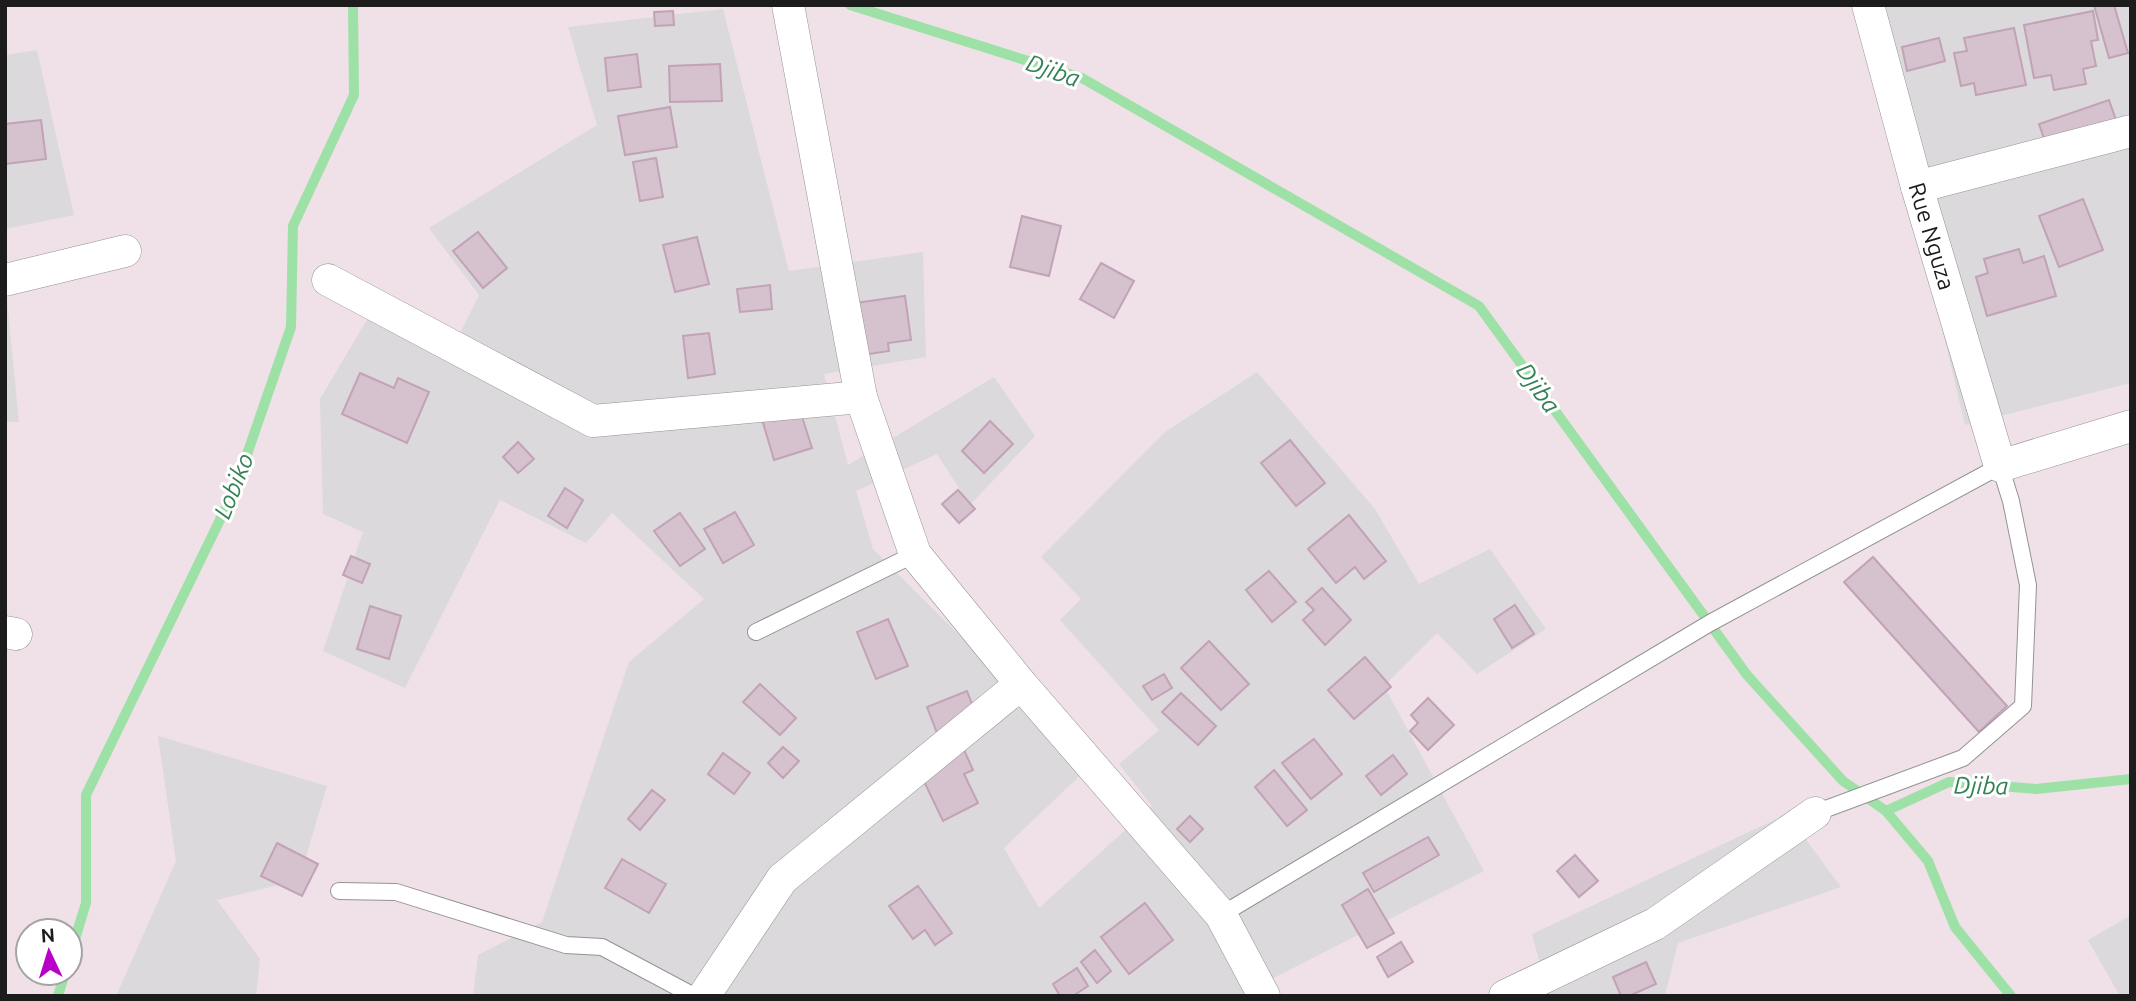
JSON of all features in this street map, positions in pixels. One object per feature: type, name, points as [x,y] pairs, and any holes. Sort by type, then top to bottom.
[{"type":"street","name":"Rue Nguza","points":[[1868,5],[1917,187],[2000,466]]},
{"type":"street","points":[[789,10],[861,397],[915,554],[1021,684],[1221,915],[1264,996]]},
{"type":"street","points":[[1917,187],[2131,131]]},
{"type":"street","points":[[5,280],[125,251]]},
{"type":"street","points":[[328,280],[593,421],[861,397]]},
{"type":"street","points":[[2000,466],[2131,426]]},
{"type":"street","points":[[704,996],[782,879],[1021,684]]},
{"type":"street","points":[[1505,996],[1655,924],[1815,813]]},
{"type":"lane","points":[[1221,915],[1710,623],[2000,466],[2011,501],[2028,585],[2023,706],[1963,758],[1815,813]]},
{"type":"lane","points":[[756,632],[915,554]]},
{"type":"lane","points":[[339,891],[396,892],[566,945],[602,947],[694,996]]},
{"type":"shaded area","points":[[1888,5],[2131,5],[2131,383],[1965,425],[1867,11]]},
{"type":"shaded area","points":[[723,9],[789,271],[923,252],[926,357],[824,374],[848,465],[994,377],[1035,436],[970,505],[937,454],[856,491],[873,549],[1090,766],[1004,848],[1039,908],[1152,806],[1119,764],[1159,730],[1060,620],[1081,599],[1041,557],[1165,432],[1257,372],[1375,509],[1419,584],[1490,549],[1546,629],[1477,674],[1437,633],[1384,686],[1484,871],[1248,991],[1249,996],[473,996],[478,955],[542,922],[629,662],[704,599],[612,513],[586,543],[500,500],[405,688],[323,651],[363,532],[323,514],[320,399],[374,308],[453,347],[479,295],[429,228],[597,125],[568,27]]},
{"type":"shaded area","points":[[37,50],[74,215],[5,229],[5,55]]},
{"type":"shaded area","points":[[5,280],[19,422],[5,422]]},
{"type":"shaded area","points":[[158,736],[327,786],[299,880],[217,900],[260,959],[256,996],[116,996],[176,861]]},
{"type":"shaded area","points":[[1787,814],[1841,887],[1678,943],[1665,996],[1501,996],[1541,968],[1532,934]]},
{"type":"shaded area","points":[[2131,915],[2131,992],[2120,996],[2088,940]]},
{"type":"building","points":[[2094,5],[2114,5],[2128,53],[2109,58]]},
{"type":"building","points":[[673,11],[674,25],[655,26],[654,12]]},
{"type":"building","points":[[2093,11],[2098,40],[2091,41],[2096,66],[2083,69],[2086,84],[2054,90],[2051,75],[2034,78],[2024,25]]},
{"type":"building","points":[[2014,28],[2026,85],[1976,95],[1974,83],[1961,86],[1954,53],[1967,51],[1964,38]]},
{"type":"building","points":[[1939,38],[1945,61],[1907,71],[1902,47]]},
{"type":"building","points":[[637,54],[641,87],[608,91],[605,58]]},
{"type":"building","points":[[720,64],[722,101],[670,102],[669,66]]},
{"type":"building","points":[[2109,100],[2117,123],[2047,147],[2039,124]]},
{"type":"building","points":[[670,107],[677,147],[625,155],[618,116]]},
{"type":"building","points":[[41,120],[46,159],[5,164],[5,124]]},
{"type":"building","points":[[656,158],[663,197],[640,201],[633,162]]},
{"type":"building","points":[[2083,199],[2103,250],[2059,267],[2039,216]]},
{"type":"building","points":[[1022,216],[1061,226],[1049,276],[1010,267]]},
{"type":"building","points":[[478,232],[507,268],[483,288],[453,251]]},
{"type":"building","points":[[697,237],[709,284],[675,292],[663,245]]},
{"type":"building","points":[[2019,249],[2023,263],[2044,256],[2056,296],[1987,316],[1976,277],[1988,273],[1984,259]]},
{"type":"building","points":[[1101,263],[1134,281],[1114,318],[1080,299]]},
{"type":"building","points":[[770,285],[772,309],[740,312],[737,289]]},
{"type":"building","points":[[905,296],[911,340],[888,343],[889,351],[849,357],[841,305]]},
{"type":"building","points":[[709,333],[715,374],[688,378],[683,336]]},
{"type":"building","points":[[360,373],[394,388],[398,378],[429,392],[407,443],[342,414]]},
{"type":"building","points":[[796,398],[812,448],[774,460],[759,409]]},
{"type":"building","points":[[990,421],[1013,444],[984,473],[962,451]]},
{"type":"building","points":[[1290,440],[1325,483],[1296,506],[1261,463]]},
{"type":"building","points":[[518,442],[534,459],[518,473],[503,457]]},
{"type":"building","points":[[565,488],[583,500],[567,528],[548,516]]},
{"type":"building","points":[[958,490],[975,509],[959,523],[942,504]]},
{"type":"building","points":[[735,512],[754,545],[723,563],[704,529]]},
{"type":"building","points":[[680,513],[705,549],[680,566],[654,531]]},
{"type":"building","points":[[1349,515],[1386,561],[1364,579],[1355,567],[1336,583],[1308,549]]},
{"type":"building","points":[[351,556],[370,564],[362,583],[343,575]]},
{"type":"building","points":[[1873,557],[2007,706],[1979,732],[1844,582]]},
{"type":"building","points":[[1269,571],[1296,602],[1272,622],[1246,590]]},
{"type":"building","points":[[1322,588],[1351,620],[1325,645],[1303,620],[1314,610],[1306,602]]},
{"type":"building","points":[[1515,605],[1534,634],[1512,648],[1494,619]]},
{"type":"building","points":[[370,606],[401,616],[389,659],[357,649]]},
{"type":"building","points":[[888,619],[908,666],[876,679],[857,632]]},
{"type":"building","points":[[1209,641],[1249,684],[1221,710],[1181,668]]},
{"type":"building","points":[[1365,657],[1391,687],[1354,719],[1328,690]]},
{"type":"building","points":[[1164,674],[1172,688],[1152,700],[1143,686]]},
{"type":"building","points":[[760,684],[796,718],[780,735],[743,702]]},
{"type":"building","points":[[967,691],[977,717],[937,733],[927,707]]},
{"type":"building","points":[[1181,693],[1216,726],[1198,745],[1162,712]]},
{"type":"building","points":[[1428,698],[1454,725],[1428,750],[1410,731],[1418,723],[1411,715]]},
{"type":"building","points":[[1314,739],[1342,774],[1311,799],[1282,763]]},
{"type":"building","points":[[783,747],[799,761],[783,778],[768,763]]},
{"type":"building","points":[[964,750],[973,770],[964,774],[978,803],[943,821],[919,771]]},
{"type":"building","points":[[723,753],[750,773],[734,794],[708,774]]},
{"type":"building","points":[[1393,755],[1407,774],[1381,795],[1366,776]]},
{"type":"building","points":[[1274,770],[1307,810],[1287,826],[1255,787]]},
{"type":"building","points":[[652,790],[665,800],[640,830],[628,819]]},
{"type":"building","points":[[1190,816],[1203,829],[1190,842],[1177,829]]},
{"type":"building","points":[[1428,837],[1439,855],[1374,892],[1363,873]]},
{"type":"building","points":[[277,843],[318,864],[302,896],[261,876]]},
{"type":"building","points":[[1575,855],[1598,881],[1579,897],[1557,871]]},
{"type":"building","points":[[622,859],[666,884],[649,913],[605,888]]},
{"type":"building","points":[[918,886],[952,933],[935,945],[925,930],[913,939],[889,906]]},
{"type":"building","points":[[1368,889],[1394,933],[1367,948],[1342,905]]},
{"type":"building","points":[[1145,903],[1173,940],[1129,974],[1101,937]]},
{"type":"building","points":[[1401,942],[1413,962],[1388,977],[1377,957]]},
{"type":"building","points":[[1095,950],[1111,971],[1097,983],[1081,962]]},
{"type":"building","points":[[1646,962],[1656,984],[1629,996],[1621,996],[1613,977]]},
{"type":"building","points":[[1077,968],[1088,986],[1073,996],[1060,996],[1053,984]]},
{"type":"waterway","name":"Lobiko","points":[[82,917],[86,903],[86,795],[235,489],[291,327],[293,226],[354,95],[353,5]]},
{"type":"waterway","name":"Djiba","points":[[850,5],[1082,78],[1479,306],[1747,675],[1843,781],[1886,811],[1928,861],[1955,927],[2011,996]]},
{"type":"waterway","name":"Djiba","points":[[1886,811],[1949,782],[2036,789],[2131,779]]},
{"type":"waterway","name":"Lobiko","points":[[58,996],[61,987]]}]
